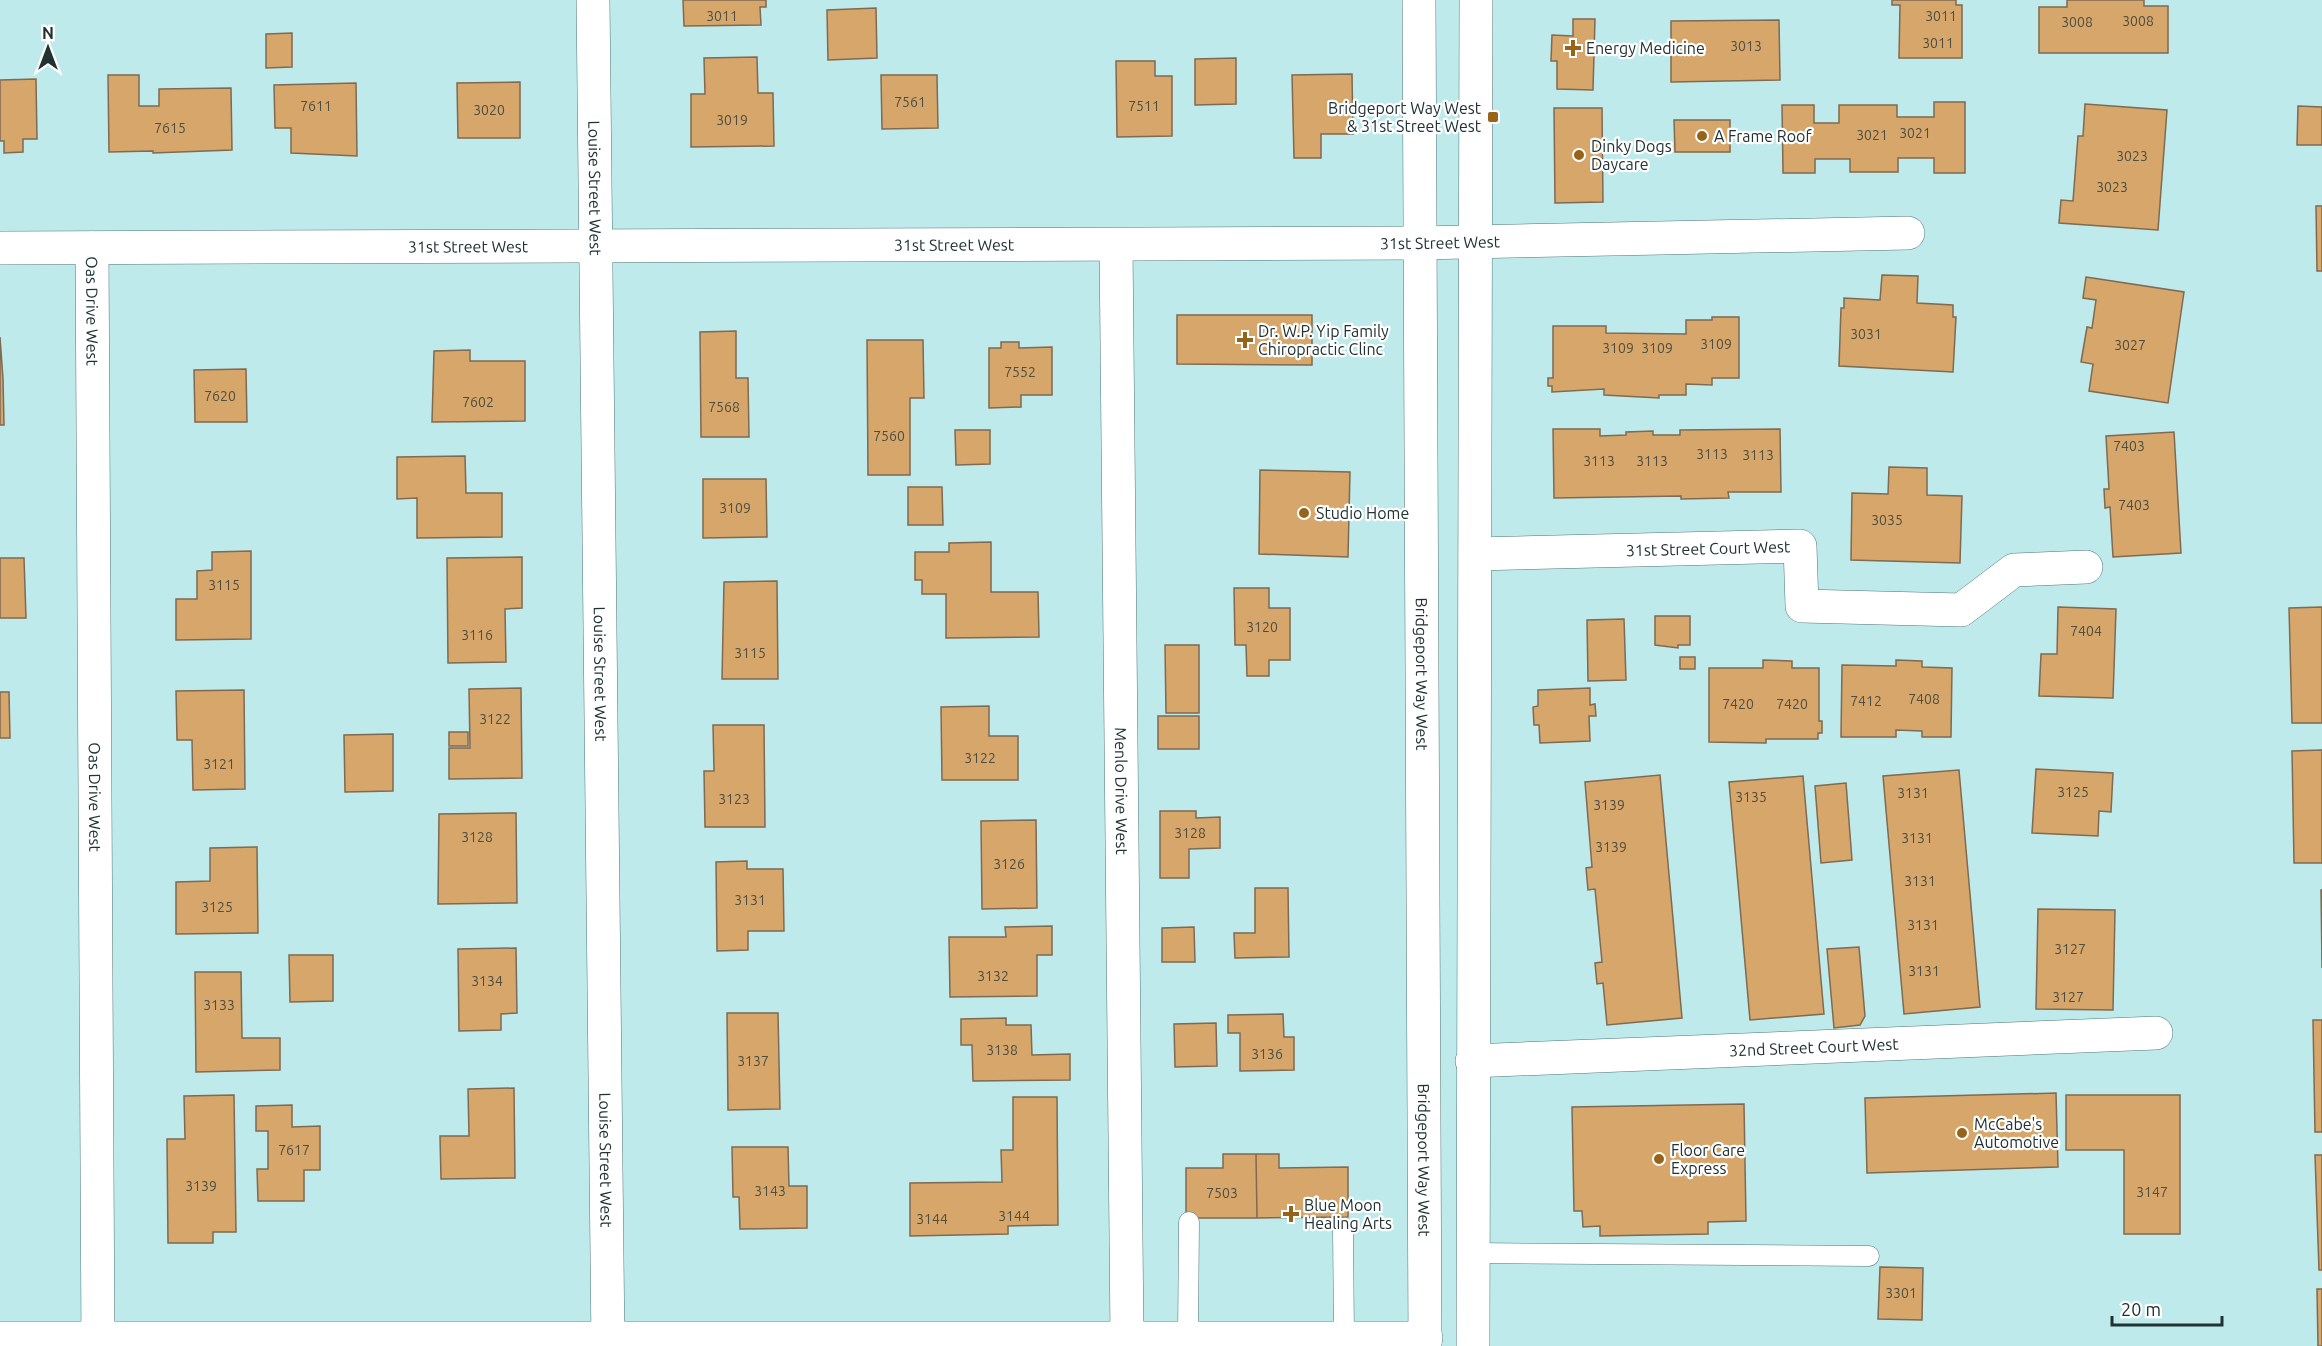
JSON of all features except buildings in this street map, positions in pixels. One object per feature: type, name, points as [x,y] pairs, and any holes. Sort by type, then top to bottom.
[{"type":"street","name":"Louise Street West","points":[[593,0],[608,1342]]},
{"type":"street","name":"Bridgeport Way West","points":[[1419,0],[1426,1342]]},
{"type":"street","points":[[1473,1346],[1476,0]]},
{"type":"street","name":"31st Street West","points":[[0,248],[1419,243],[1908,233]]},
{"type":"street","name":"Menlo Drive West","points":[[1114,1340],[1116,245]]},
{"type":"street","name":"Oas Drive West","points":[[92,248],[98,1342]]},
{"type":"street","name":"31st Street Court West","points":[[1476,554],[1800,546],[1802,606],[1961,610],[2014,570],[2086,567]]},
{"type":"street","name":"32nd Street Court West","points":[[1472,1061],[2156,1033]]},
{"type":"street","points":[[0,1338],[98,1342],[608,1342],[1114,1340],[1188,1337],[1344,1338],[1426,1342]]},
{"type":"lane","points":[[1188,1337],[1189,1222]]},
{"type":"lane","points":[[1342,1228],[1344,1338]]},
{"type":"lane","points":[[1473,1253],[1869,1256]]},
{"type":"place","name":"Energy Medicine","points":[[1573,48]]},
{"type":"place","name":"Bridgeport Way West & 31st Street West","points":[[1493,117]]},
{"type":"place","name":"A Frame Roof","points":[[1702,136]]},
{"type":"place","name":"Dinky Dogs Daycare","points":[[1579,155]]},
{"type":"place","name":"Dr. W.P. Yip Family Chiropractic Clinc","points":[[1245,340]]},
{"type":"place","name":"Studio Home","points":[[1304,513]]},
{"type":"place","name":"McCabe's Automotive","points":[[1962,1133]]},
{"type":"place","name":"Floor Care Express","points":[[1659,1159]]},
{"type":"place","name":"Blue Moon Healing Arts","points":[[1291,1214]]}]
